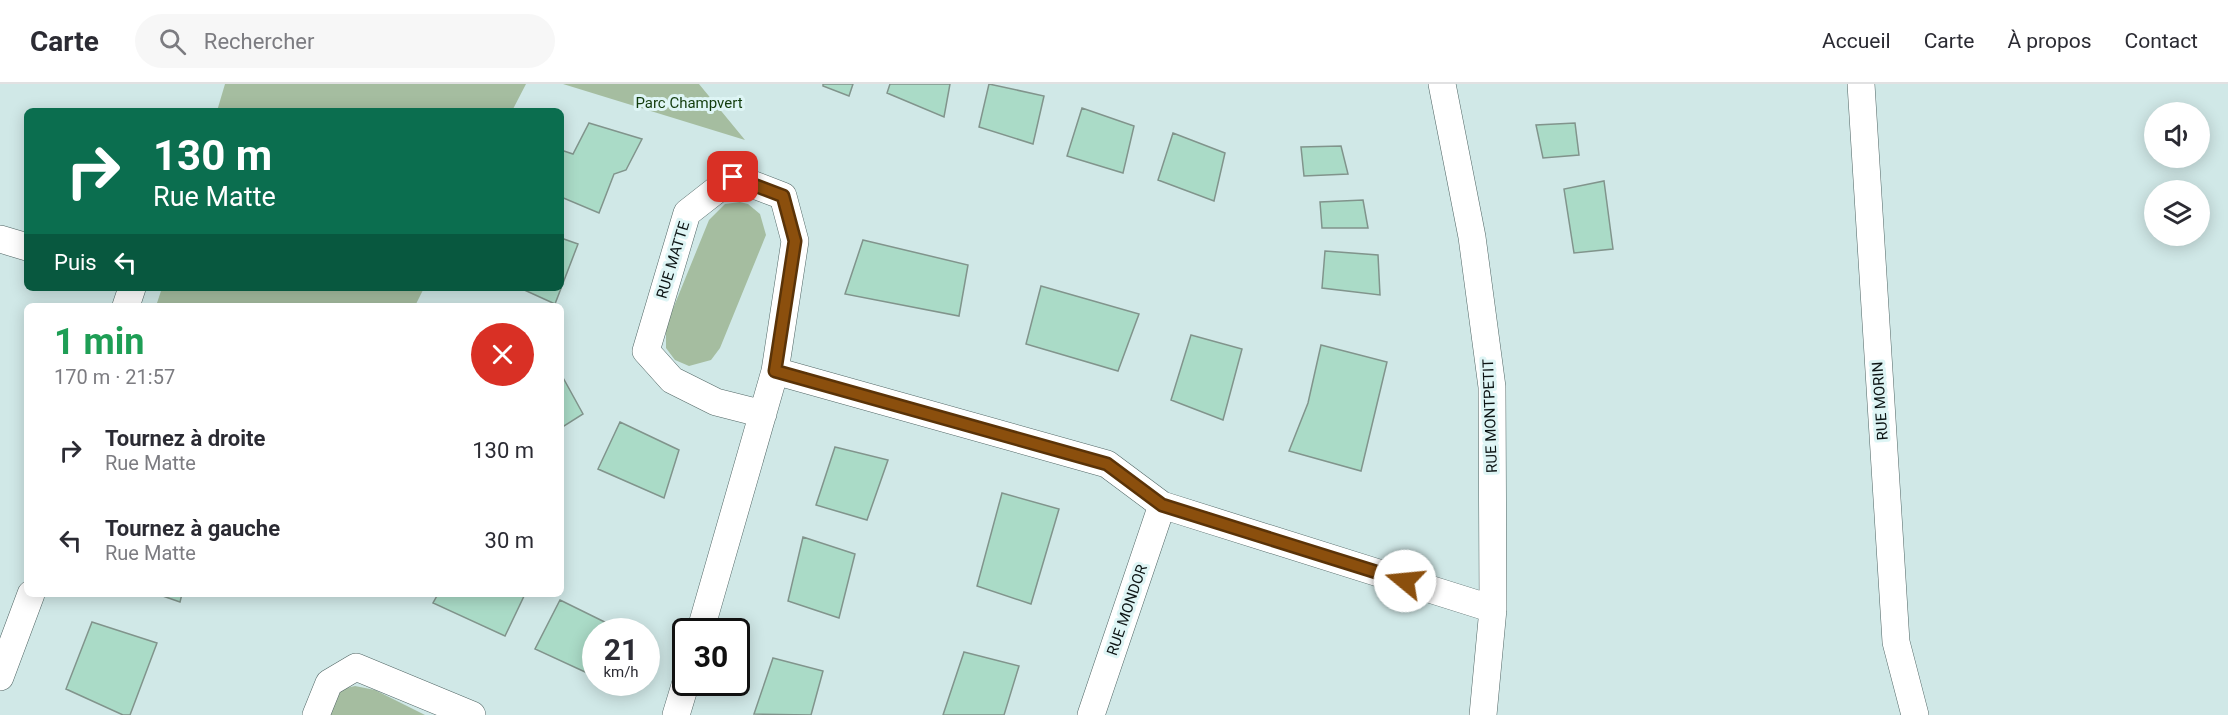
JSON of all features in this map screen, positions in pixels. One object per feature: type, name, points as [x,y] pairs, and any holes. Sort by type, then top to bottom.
[{"type":"street","name":"RUE MONTPETIT","points":[[1442,84],[1472,237],[1492,387],[1493,609],[1483,715]]},
{"type":"street","name":"RUE MORIN","points":[[1861,84],[1896,642],[1915,715]]},
{"type":"street","name":"RUE MATTE","points":[[704,618],[763,414],[775,371],[795,241],[783,196],[733,177],[687,213],[646,351],[672,380],[716,402],[763,414]]},
{"type":"street","points":[[0,239],[24,247]]},
{"type":"street","points":[[775,371],[1107,464],[1162,505],[1493,609]]},
{"type":"street","name":"RUE MONDOR","points":[[1091,715],[1162,505]]},
{"type":"street","points":[[2,667],[30,597]]},
{"type":"street","points":[[316,715],[329,684],[356,667],[471,715]]},
{"type":"street","points":[[676,715],[682,696]]},
{"type":"green space","points":[[225,84],[526,84],[514,108],[218,108]]},
{"type":"green space","name":"Parc Champvert","points":[[563,84],[699,84],[745,140]]},
{"type":"green space","points":[[740,202],[748,204],[760,214],[766,235],[720,348],[711,360],[689,366],[675,360],[666,348],[666,326],[709,220],[725,204]]},
{"type":"green space","points":[[161,291],[422,291],[416,303],[157,303]]},
{"type":"green space","points":[[355,686],[375,690],[425,715],[320,715],[334,696]]},
{"type":"building","points":[[823,84],[853,84],[849,96],[823,86]]},
{"type":"building","points":[[890,84],[950,84],[944,117],[887,93]]},
{"type":"building","points":[[989,84],[1044,96],[1033,144],[979,127]]},
{"type":"building","points":[[1082,108],[1134,126],[1123,173],[1067,156]]},
{"type":"building","points":[[589,123],[642,139],[626,170],[614,174],[599,213],[564,198],[564,151],[573,154]]},
{"type":"building","points":[[1575,123],[1579,155],[1543,158],[1536,125]]},
{"type":"building","points":[[1173,133],[1225,153],[1214,201],[1158,180]]},
{"type":"building","points":[[1341,146],[1348,174],[1304,176],[1301,147]]},
{"type":"building","points":[[1604,181],[1613,249],[1574,253],[1564,189]]},
{"type":"building","points":[[1363,200],[1368,228],[1322,228],[1320,202]]},
{"type":"building","points":[[564,239],[578,244],[564,281]]},
{"type":"building","points":[[863,240],[968,265],[959,316],[845,294]]},
{"type":"building","points":[[1325,251],[1378,255],[1380,295],[1322,288]]},
{"type":"building","points":[[1041,286],[1139,314],[1118,371],[1026,344]]},
{"type":"building","points":[[527,291],[560,291],[555,303]]},
{"type":"building","points":[[1191,335],[1242,349],[1223,420],[1171,400]]},
{"type":"building","points":[[1321,345],[1387,362],[1361,471],[1289,451],[1308,403]]},
{"type":"building","points":[[564,379],[583,414],[564,426]]},
{"type":"building","points":[[620,422],[679,450],[664,498],[598,469]]},
{"type":"building","points":[[835,447],[888,460],[867,520],[816,505]]},
{"type":"building","points":[[1002,493],[1059,509],[1031,604],[977,586]]},
{"type":"building","points":[[803,537],[855,554],[839,618],[788,601]]},
{"type":"building","points":[[166,597],[181,597],[180,602]]},
{"type":"building","points":[[436,597],[524,597],[505,636],[433,603]]},
{"type":"building","points":[[560,600],[597,618],[582,618],[582,671],[535,649]]},
{"type":"building","points":[[92,622],[157,643],[130,715],[123,715],[66,689]]},
{"type":"building","points":[[964,652],[1019,666],[1004,715],[943,715]]},
{"type":"building","points":[[773,658],[823,671],[811,715],[754,714]]},
{"type":"route","points":[[733,177],[783,196],[795,241],[775,371],[1107,464],[1162,505],[1405,581]]}]
